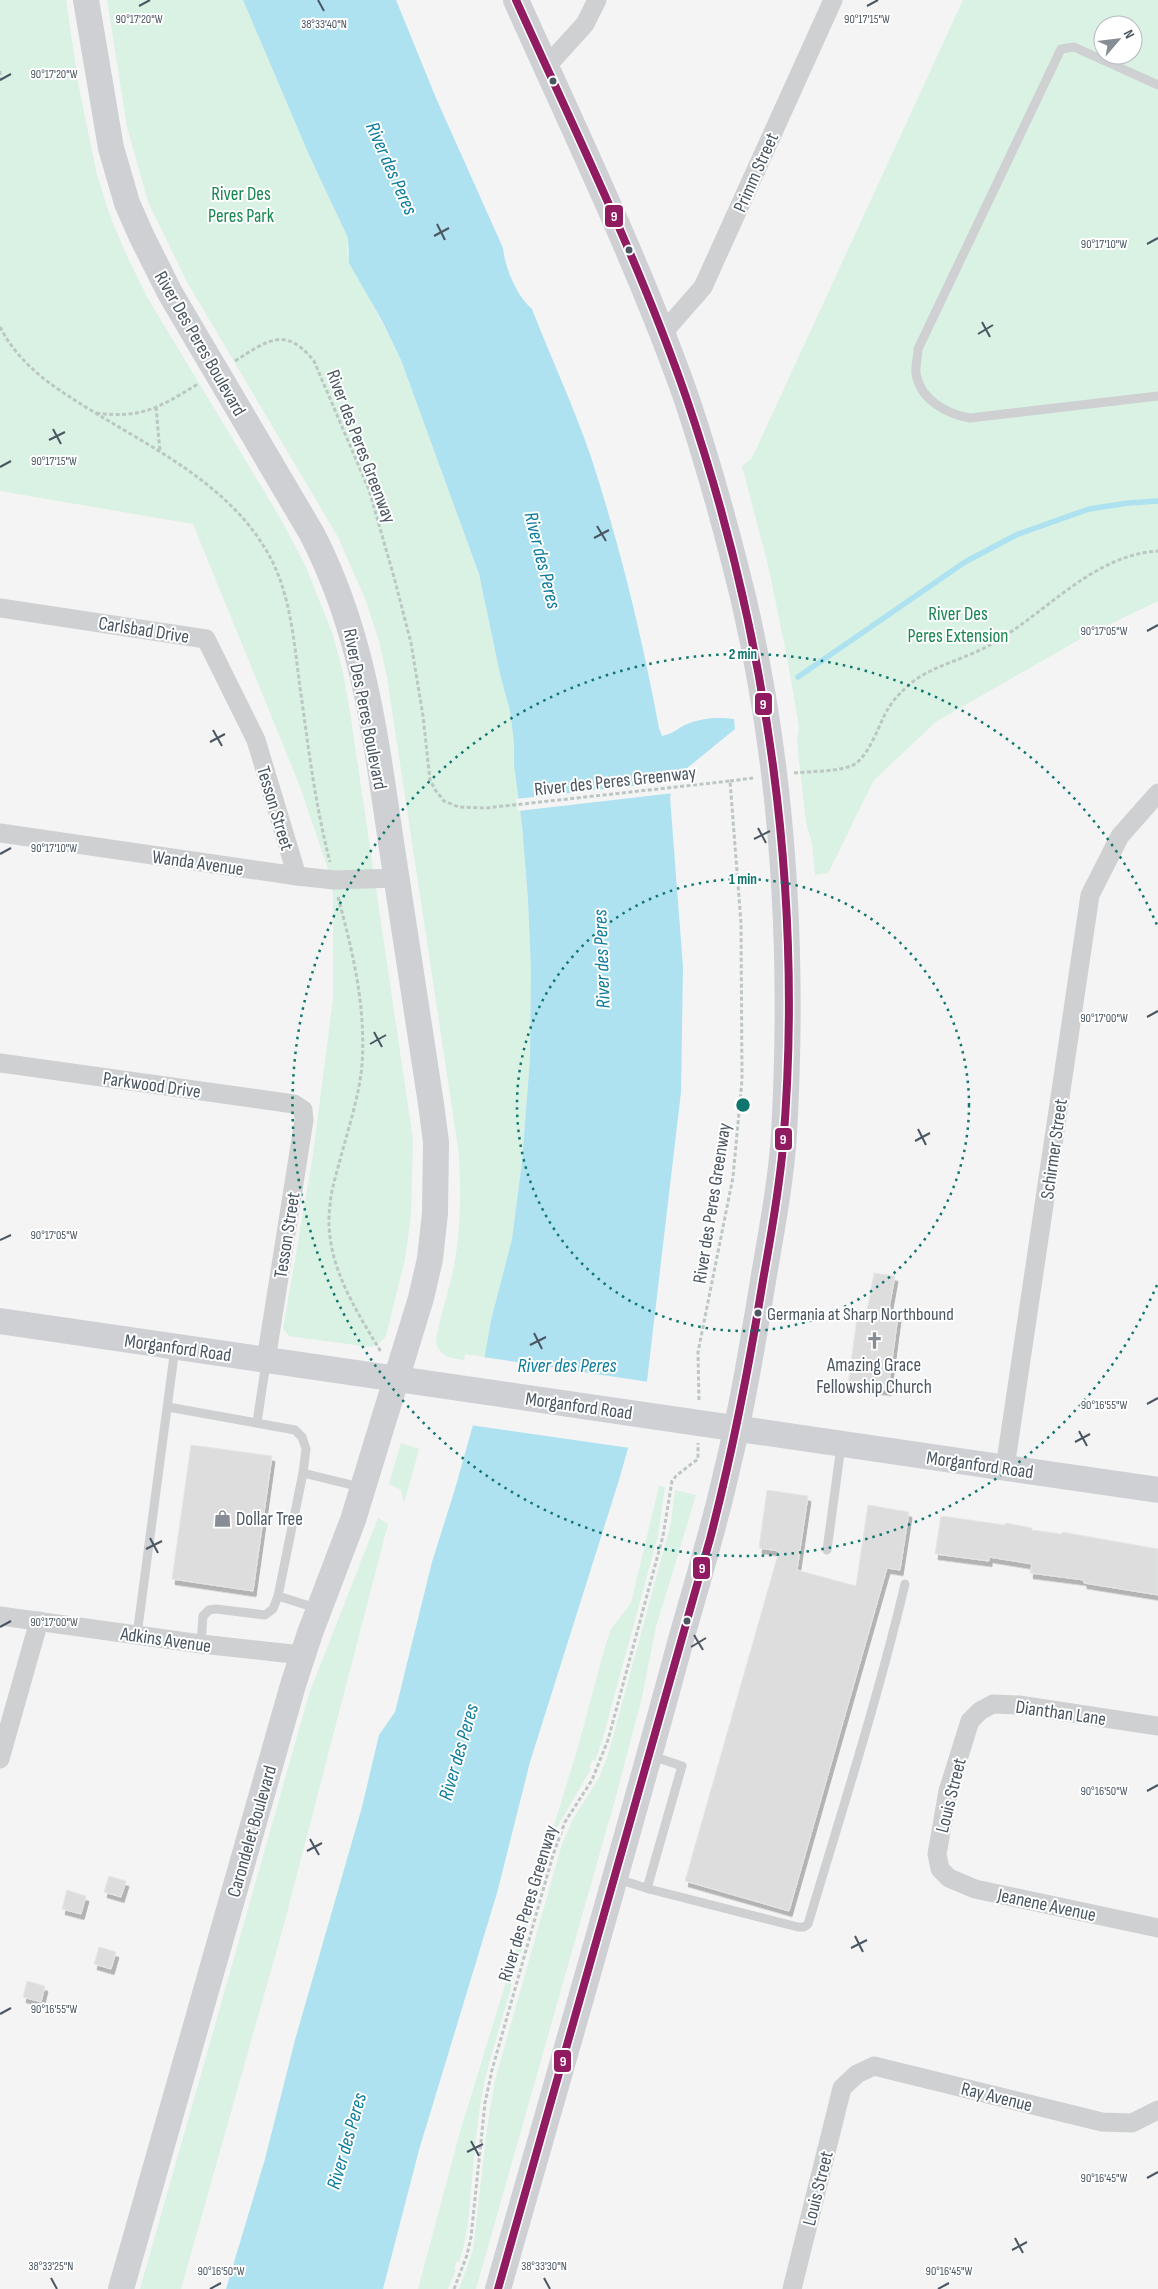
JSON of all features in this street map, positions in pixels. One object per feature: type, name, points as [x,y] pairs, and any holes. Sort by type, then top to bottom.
[{"type":"main road","name":"River Des Peres Boulevard","points":[[86,0],[111,148],[127,202],[140,235],[170,293],[312,534],[341,597],[361,662],[397,878],[431,1104],[437,1162],[435,1213],[430,1259],[421,1298],[397,1379]]},
{"type":"main road","points":[[498,2289],[650,1755],[726,1477],[737,1428],[765,1273],[783,1137],[788,1031],[784,882],[772,758],[761,684],[725,524],[706,459],[662,334],[516,0]]},
{"type":"main road","name":"Morganford Road","points":[[0,1321],[1158,1490]]},
{"type":"main road","name":"Carondelet Boulevard","points":[[121,2289],[302,1656],[340,1557],[397,1379]]},
{"type":"street","points":[[546,67],[585,24],[597,0]]},
{"type":"street","name":"Primm Street","points":[[662,334],[703,287],[833,0]]},
{"type":"street","name":"Carlsbad Drive","points":[[0,608],[206,638],[256,740]]},
{"type":"street","name":"Tesson Street","points":[[256,740],[297,876]]},
{"type":"street","name":"Schirmer Street","points":[[1005,1468],[1090,895],[1120,836],[1158,793]]},
{"type":"street","name":"Wanda Avenue","points":[[0,833],[297,876],[334,880],[397,878]]},
{"type":"street","name":"Parkwood Drive","points":[[0,1063],[294,1104],[303,1110]]},
{"type":"street","name":"Tesson Street","points":[[266,1360],[304,1120],[303,1110]]},
{"type":"street","name":"Adkins Avenue","points":[[0,1616],[302,1656]]},
{"type":"street","points":[[0,1759],[39,1621]]},
{"type":"street","name":"Dianthan Lane","points":[[970,1721],[993,1704],[1019,1705],[1158,1726]]},
{"type":"street","name":"Louis Street","points":[[940,1869],[937,1854],[948,1792],[970,1721]]},
{"type":"street","name":"Jeanene Avenue","points":[[940,1869],[949,1878],[974,1889],[1158,1928]]},
{"type":"street","name":"Ray Avenue","points":[[842,2088],[857,2074],[874,2066],[1102,2122],[1132,2122],[1158,2110]]},
{"type":"street","name":"Louis Street","points":[[792,2289],[842,2088]]},
{"type":"lane","points":[[1158,85],[1074,47],[1061,49],[918,350],[916,373],[923,390],[936,405],[952,414],[970,418],[1158,396]]},
{"type":"lane","points":[[137,1635],[175,1347]]},
{"type":"lane","points":[[257,1422],[266,1360]]},
{"type":"lane","points":[[168,1407],[295,1430],[302,1437],[306,1449],[303,1473],[278,1596],[273,1610],[265,1615],[216,1609],[209,1610],[203,1616],[201,1644]]},
{"type":"lane","points":[[827,1550],[842,1444]]},
{"type":"lane","points":[[303,1473],[363,1487]]},
{"type":"lane","points":[[614,1878],[798,1927],[804,1927],[808,1924],[891,1640],[905,1584]]},
{"type":"lane","points":[[278,1596],[319,1609]]},
{"type":"lane","points":[[649,1888],[648,1884],[682,1766],[650,1755]]},
{"type":"path","points":[[0,70],[0,81]]},
{"type":"path","points":[[0,327],[29,368],[60,392],[160,452],[216,491],[243,518],[270,556],[286,596],[315,794],[330,863]]},
{"type":"path","name":"River des Peres Greenway","points":[[235,361],[267,341],[278,338],[292,342],[305,350],[314,361],[368,490],[394,577],[411,642],[423,716],[430,780],[444,800],[459,807],[486,808],[730,781],[741,923],[742,1080],[733,1177],[698,1352],[700,1392]]},
{"type":"path","points":[[96,413],[118,416],[141,413],[198,384]]},
{"type":"path","points":[[156,407],[160,452]]},
{"type":"path","points":[[801,772],[841,768],[857,762],[867,750],[891,704],[912,682],[1007,636],[1085,578],[1105,566],[1138,553],[1158,551]]},
{"type":"path","points":[[730,781],[750,778]]},
{"type":"path","points":[[338,895],[361,993],[362,1066],[330,1206],[330,1241],[338,1271],[348,1297],[397,1379]]},
{"type":"path","name":"River des Peres Greenway","points":[[454,2289],[467,2255],[485,2103],[492,2070],[553,1855],[566,1822],[592,1780],[608,1740],[663,1536],[672,1482],[677,1475],[698,1459]]},
{"type":"green space","points":[[0,0],[66,0],[79,88],[97,175],[110,216],[147,297],[282,521],[305,565],[333,635],[343,672],[350,712],[413,1140],[411,1216],[405,1259],[386,1336],[377,1345],[370,1347],[289,1336],[283,1329],[312,1161],[333,1000],[333,893],[327,866],[299,784],[193,524],[0,491]]},
{"type":"green space","name":"River Des Peres Park","points":[[107,0],[243,0],[309,155],[348,238],[347,254],[401,360],[479,574],[500,674],[510,711],[514,743],[514,765],[522,825],[531,970],[530,1058],[522,1162],[512,1239],[491,1320],[485,1357],[465,1354],[464,1360],[446,1356],[440,1351],[436,1342],[458,1242],[459,1154],[387,677],[379,641],[366,601],[338,537],[187,282],[148,202],[127,127]]},
{"type":"green space","name":"River Des Peres Extension","points":[[963,0],[1158,0],[1158,601],[1084,637],[937,721],[874,780],[828,873],[815,875],[812,843],[806,823],[797,742],[799,727],[788,662],[768,565],[742,466],[752,458]]},
{"type":"green space","points":[[401,1443],[419,1449],[404,1503],[401,1490],[389,1484]]},
{"type":"green space","points":[[659,1486],[665,1487],[658,1536],[602,1741],[595,1761],[592,1760],[589,1768],[591,1769],[554,1835],[486,2075],[478,2118],[467,2227],[462,2254],[459,2262],[456,2262],[454,2269],[456,2270],[448,2289],[418,2289],[460,2132],[578,1747],[605,1647],[611,1629],[631,1603]]},
{"type":"green space","points":[[675,1490],[696,1495],[656,1627],[642,1697],[616,1796],[476,2289],[459,2289],[473,2250],[487,2128],[495,2080],[562,1844],[573,1819],[599,1778],[608,1755],[671,1523]]},
{"type":"green space","points":[[378,1518],[388,1524],[283,1928],[181,2289],[140,2289],[309,1694]]},
{"type":"water","name":"River des Peres","points":[[243,0],[396,0],[436,98],[503,248],[506,264],[513,282],[521,297],[532,309],[591,457],[621,558],[638,625],[662,736],[687,724],[710,718],[734,719],[735,729],[675,778],[670,797],[683,967],[681,1092],[647,1381],[619,1480],[530,1762],[497,1893],[419,2150],[383,2289],[226,2289],[265,2159],[295,2040],[362,1807],[379,1735],[395,1712],[432,1562],[473,1425],[491,1320],[512,1239],[522,1162],[530,1058],[531,970],[528,900],[510,711],[500,674],[479,574],[401,360],[381,319],[349,263],[348,238],[309,155]]},
{"type":"pier","points":[[677,781],[674,793],[518,811],[516,799]]},
{"type":"pier","points":[[483,1357],[649,1382],[630,1448],[470,1425]]},
{"type":"building","name":"Amazing Grace Fellowship Church","points":[[874,1273],[895,1276],[888,1314],[898,1316],[888,1390],[848,1385],[858,1310],[867,1311]]},
{"type":"building","name":"Dollar Tree","points":[[191,1445],[272,1456],[253,1591],[172,1579]]},
{"type":"building","points":[[767,1490],[808,1496],[797,1570],[856,1586],[868,1505],[909,1512],[900,1570],[887,1568],[789,1911],[685,1881],[779,1551],[759,1548]]},
{"type":"building","points":[[941,1516],[1005,1525],[1006,1523],[1032,1528],[1032,1530],[1062,1534],[1062,1532],[1158,1549],[1158,1595],[1084,1583],[1084,1580],[1030,1573],[1032,1564],[989,1557],[989,1561],[935,1554]]},
{"type":"building","points":[[109,1876],[126,1881],[121,1897],[104,1892]]},
{"type":"building","points":[[67,1890],[86,1896],[81,1914],[62,1909]]},
{"type":"building","points":[[99,1947],[116,1952],[111,1969],[94,1964]]},
{"type":"building","points":[[27,1981],[45,1986],[41,2002],[23,1997]]},
{"type":"waterway","points":[[798,677],[965,562],[1016,535],[1089,509],[1158,501]]},
{"type":"transit line","name":"9","points":[[498,2289],[710,1539],[726,1475],[752,1345],[777,1197],[783,1146],[788,1051],[788,956],[783,861],[773,767],[758,673],[739,579],[715,487],[668,346],[606,197],[516,0]]},
{"type":"place","name":"Germania at Sharp Northbound","points":[[758,1313]]},
{"type":"place","name":"Amazing Grace Fellowship Church","points":[[874,1341]]},
{"type":"place","name":"Dollar Tree","points":[[222,1518]]}]
